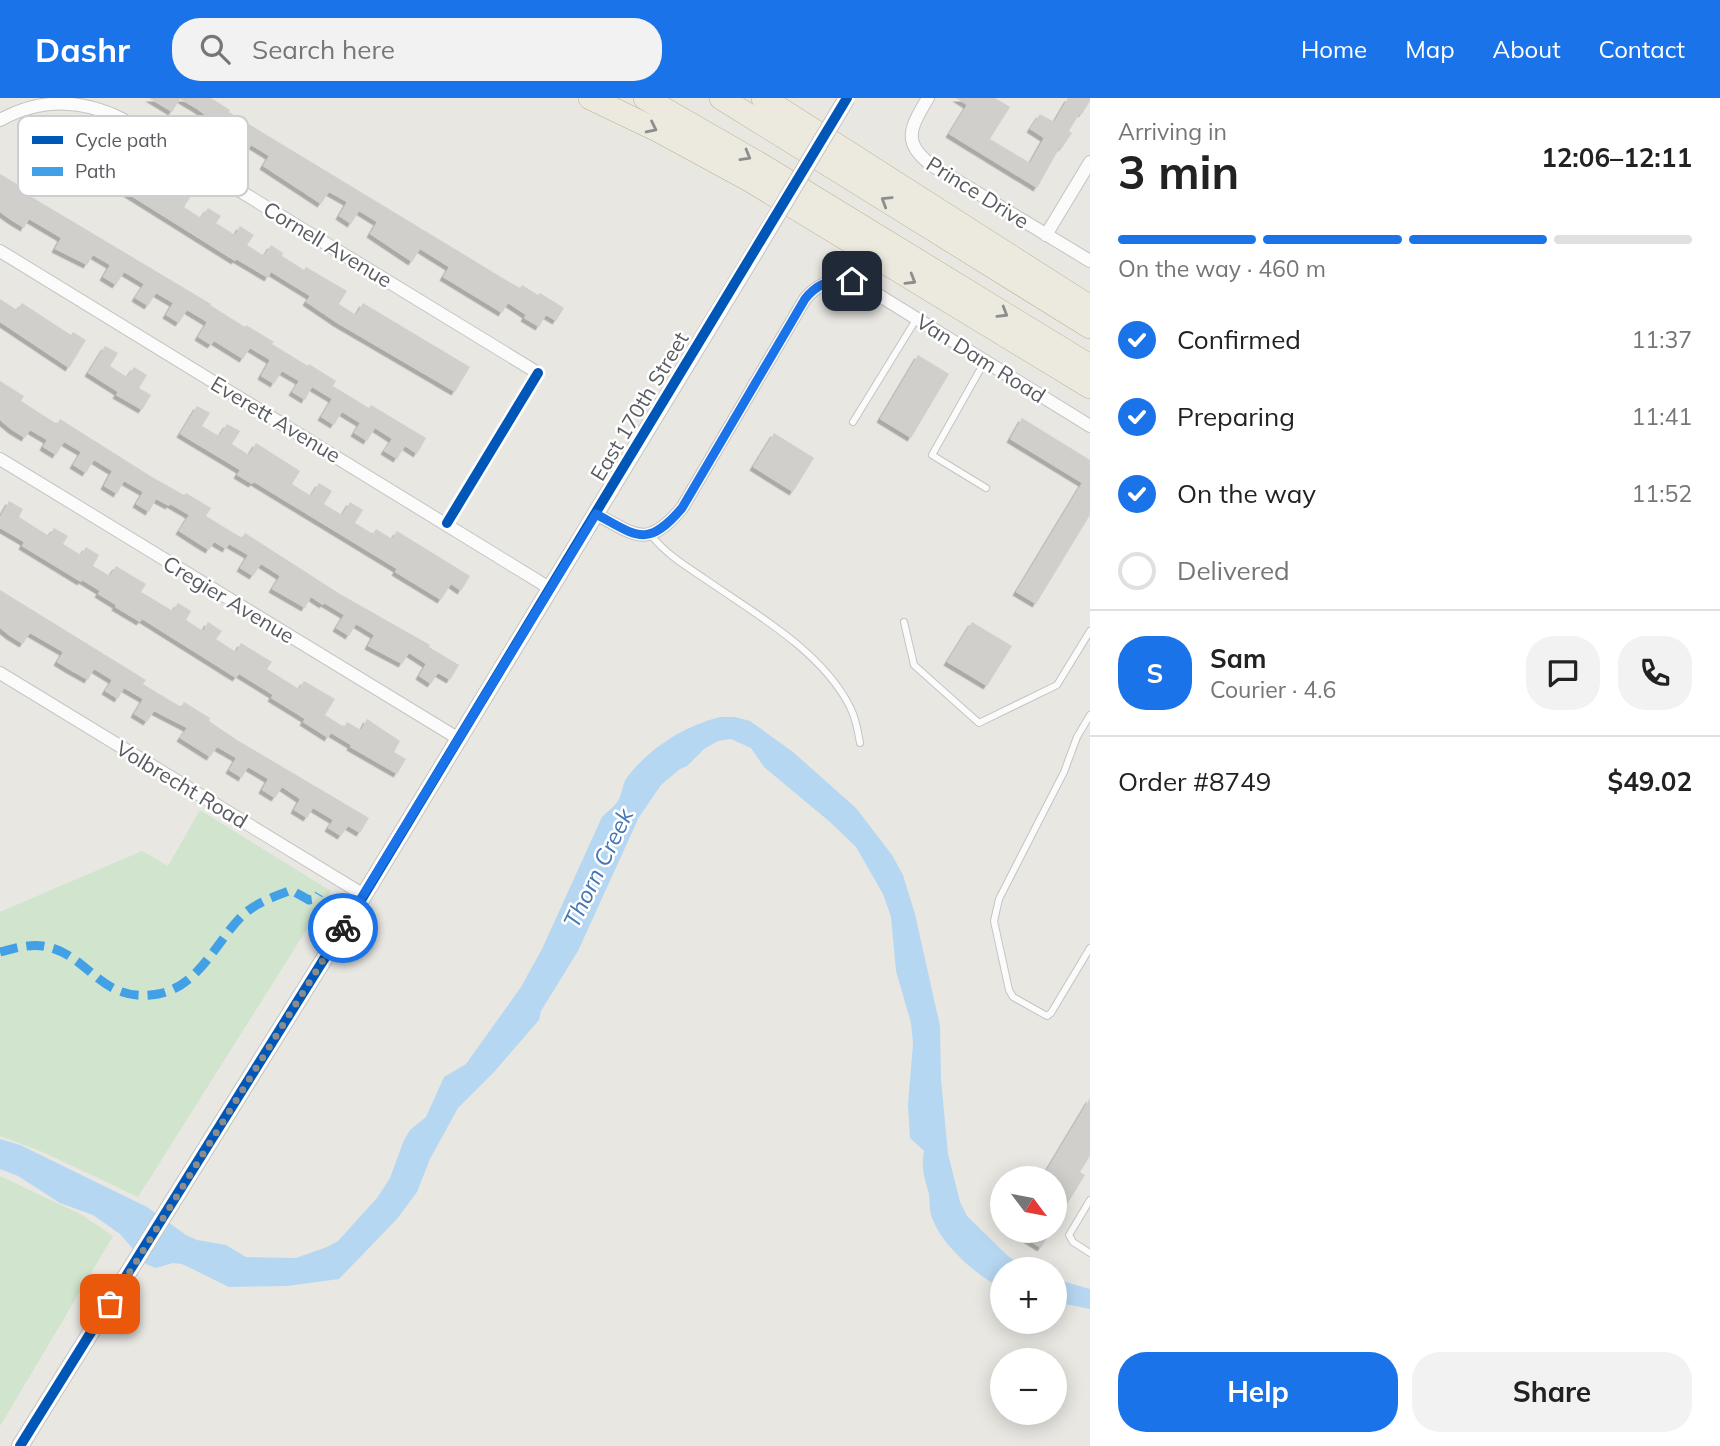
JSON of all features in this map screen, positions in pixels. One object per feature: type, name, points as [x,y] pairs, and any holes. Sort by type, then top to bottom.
[{"type":"highway","points":[[590,98],[659,131],[751,181],[1090,387]]},
{"type":"highway","points":[[645,98],[763,166],[1090,366]]},
{"type":"highway","points":[[721,98],[1090,327]]},
{"type":"highway","points":[[763,98],[1090,307]]},
{"type":"street","name":"Cornell Avenue","points":[[0,120],[37,101],[57,98],[78,100],[118,116]]},
{"type":"street","name":"East 170th Street","points":[[20,1446],[364,895],[847,98]]},
{"type":"street","name":"Prince Drive","points":[[928,98],[912,136],[916,152],[933,166],[1090,261]]},
{"type":"street","points":[[1046,235],[1090,162]]},
{"type":"street","name":"Cornell Avenue","points":[[248,195],[538,373],[447,523]]},
{"type":"street","name":"Everett Avenue","points":[[0,251],[551,589]]},
{"type":"street","name":"Van Dam Road","points":[[651,535],[670,522],[682,508],[810,292],[830,281],[852,281],[917,318],[1090,426]]},
{"type":"street","name":"Cregier Avenue","points":[[0,459],[458,739]]},
{"type":"street","points":[[596,514],[632,533],[651,535]]},
{"type":"street","name":"Volbrecht Road","points":[[0,673],[364,895]]},
{"type":"lane","points":[[853,422],[917,318]]},
{"type":"lane","points":[[985,361],[932,456],[986,488]]},
{"type":"lane","points":[[651,535],[663,551],[763,617],[820,666],[839,688],[850,708],[860,743]]},
{"type":"lane","points":[[904,622],[914,665],[979,723],[1057,685],[1090,631]]},
{"type":"lane","points":[[1090,715],[999,899],[994,922],[1009,990],[1013,997],[1047,1016],[1090,948]]},
{"type":"lane","points":[[1090,1200],[1069,1235],[1073,1242],[1090,1253]]},
{"type":"green space","points":[[200,810],[331,891],[138,1197],[43,1152],[0,1136],[0,912],[142,851],[168,866]]},
{"type":"green space","points":[[0,1176],[80,1214],[113,1236],[0,1426]]},
{"type":"water","name":"Thorn Creek","points":[[720,717],[735,717],[750,721],[793,752],[856,808],[892,855],[903,875],[915,914],[940,1026],[941,1079],[948,1154],[960,1202],[967,1216],[990,1238],[990,1243],[995,1243],[1009,1257],[990,1257],[990,1281],[951,1248],[931,1215],[924,1177],[924,1151],[910,1138],[908,1105],[913,1043],[911,1023],[896,971],[891,917],[883,894],[856,847],[764,767],[751,748],[731,739],[718,741],[704,749],[687,766],[661,785],[639,817],[578,951],[541,1011],[539,1020],[494,1072],[458,1108],[430,1159],[417,1192],[397,1219],[339,1279],[287,1286],[229,1287],[182,1264],[173,1263],[156,1268],[146,1264],[120,1234],[93,1215],[60,1203],[18,1176],[0,1169],[0,1139],[20,1145],[147,1207],[186,1235],[197,1240],[226,1245],[246,1257],[296,1258],[338,1241],[377,1198],[390,1178],[404,1140],[410,1130],[426,1117],[444,1077],[466,1064],[521,987],[542,949],[602,817],[618,801],[628,776],[647,756],[669,739]]},
{"type":"water","points":[[1067,1282],[1090,1289],[1090,1309],[1067,1304]]},
{"type":"building","points":[[149,98],[211,98],[236,116],[207,116],[180,99],[172,112]]},
{"type":"building","points":[[956,98],[995,98],[1010,107],[990,139],[1030,163],[1044,138],[1030,129],[1040,114],[1054,122],[1068,98],[1090,98],[1090,101],[1069,131],[1072,133],[1062,148],[1060,147],[1037,188],[949,134],[967,105]]},
{"type":"building","points":[[248,124],[506,280],[520,288],[522,285],[538,295],[540,293],[564,308],[556,321],[546,315],[539,327],[508,303],[502,313],[443,277],[449,267],[420,249],[412,262],[370,234],[377,222],[359,211],[351,224],[339,216],[347,202],[329,192],[321,204],[263,166],[269,156],[251,145],[248,150]]},
{"type":"building","points":[[0,174],[18,185],[18,196],[30,196],[274,342],[272,344],[336,381],[333,386],[426,438],[417,454],[405,446],[397,459],[384,451],[392,439],[375,428],[367,441],[354,433],[360,423],[342,412],[334,425],[321,417],[332,399],[312,387],[305,400],[292,392],[299,381],[282,371],[274,384],[261,376],[270,360],[250,348],[243,359],[214,341],[211,345],[198,337],[207,322],[187,310],[179,323],[166,315],[173,303],[156,293],[148,306],[135,298],[144,284],[124,272],[116,285],[103,277],[110,265],[93,255],[87,265],[55,249],[61,238],[29,219],[24,228],[0,212]]},
{"type":"building","points":[[131,196],[191,196],[184,207],[201,218],[208,208],[221,216],[216,223],[235,235],[240,226],[254,235],[247,245],[264,256],[271,245],[283,253],[282,256],[304,270],[306,267],[347,291],[339,304],[356,315],[363,303],[470,367],[455,392],[337,323],[306,302],[310,296],[271,272],[268,278],[236,259],[235,261]]},
{"type":"building","points":[[0,299],[17,310],[22,303],[71,335],[73,332],[86,340],[69,368],[0,322]]},
{"type":"building","points":[[105,346],[118,353],[110,366],[127,377],[134,367],[147,375],[139,388],[151,395],[142,410],[116,395],[118,392],[88,373]]},
{"type":"building","points":[[918,355],[949,374],[911,438],[880,419]]},
{"type":"building","points":[[0,381],[24,396],[21,401],[57,424],[60,419],[152,477],[211,508],[206,516],[242,538],[245,533],[340,594],[430,645],[429,647],[459,665],[450,680],[438,673],[431,684],[419,676],[426,664],[409,653],[402,664],[368,646],[374,635],[356,624],[349,636],[336,628],[344,615],[324,603],[323,605],[311,597],[305,608],[272,589],[280,576],[261,564],[253,576],[240,568],[248,555],[229,544],[226,549],[214,542],[209,550],[196,542],[179,531],[189,515],[170,504],[169,506],[156,499],[149,512],[136,504],[143,492],[124,481],[117,494],[104,486],[112,471],[94,460],[86,473],[73,465],[81,452],[64,442],[56,455],[43,447],[47,440],[30,430],[25,438],[12,430],[0,420]]},
{"type":"building","points":[[197,406],[210,413],[202,426],[219,436],[227,424],[240,431],[232,444],[249,455],[256,443],[300,471],[292,484],[311,496],[319,483],[332,491],[324,504],[342,515],[350,502],[363,510],[355,523],[373,534],[376,529],[392,539],[397,531],[470,576],[461,591],[451,584],[441,600],[395,572],[397,569],[254,482],[252,484],[237,475],[240,470],[180,434]]},
{"type":"building","points":[[1022,418],[1090,460],[1090,515],[1036,604],[1016,592],[1082,483],[1010,439]]},
{"type":"building","points":[[774,433],[814,458],[793,492],[753,467]]},
{"type":"building","points":[[9,501],[23,509],[19,517],[49,536],[54,528],[68,536],[63,544],[81,555],[86,547],[99,555],[93,566],[110,576],[116,566],[146,584],[141,592],[173,611],[178,603],[191,611],[186,620],[203,631],[208,622],[222,631],[216,639],[236,652],[241,643],[272,662],[267,669],[299,689],[304,681],[335,699],[325,715],[344,727],[347,722],[361,730],[367,719],[400,741],[394,752],[406,759],[397,774],[331,733],[328,738],[303,722],[305,719],[271,698],[273,695],[239,674],[236,678],[142,619],[140,622],[98,594],[100,591],[22,546],[24,542],[0,528],[0,517]]},
{"type":"building","points":[[0,590],[146,680],[143,684],[181,707],[184,702],[210,718],[209,721],[237,740],[369,818],[360,833],[348,826],[341,836],[328,828],[333,820],[313,808],[307,818],[294,810],[300,799],[282,787],[275,798],[262,790],[268,779],[248,767],[242,778],[229,770],[236,758],[217,747],[210,757],[180,738],[187,728],[154,711],[147,722],[134,714],[143,699],[124,688],[118,699],[105,691],[112,680],[94,669],[88,680],[70,670],[57,662],[63,652],[30,633],[23,644],[10,636],[0,628]]},
{"type":"building","points":[[972,622],[1012,646],[987,686],[947,662]]},
{"type":"building","points":[[1090,1098],[1090,1156],[1080,1172],[1085,1175],[1068,1203],[1068,1166],[1049,1166]]},
{"type":"marked path","points":[[0,952],[30,946],[48,947],[63,952],[109,986],[123,992],[158,994],[185,982],[206,961],[243,915],[254,907],[291,890],[309,900],[316,899],[319,894]]},
{"type":"cycle path","points":[[20,1446],[364,895],[847,98]]},
{"type":"cycle path","points":[[447,523],[538,373]]},
{"type":"way so far","points":[[110,1304],[343,928]]},
{"type":"route","points":[[343,928],[596,514],[641,536],[651,535],[670,522],[682,508],[810,292],[830,281],[852,281]]}]
